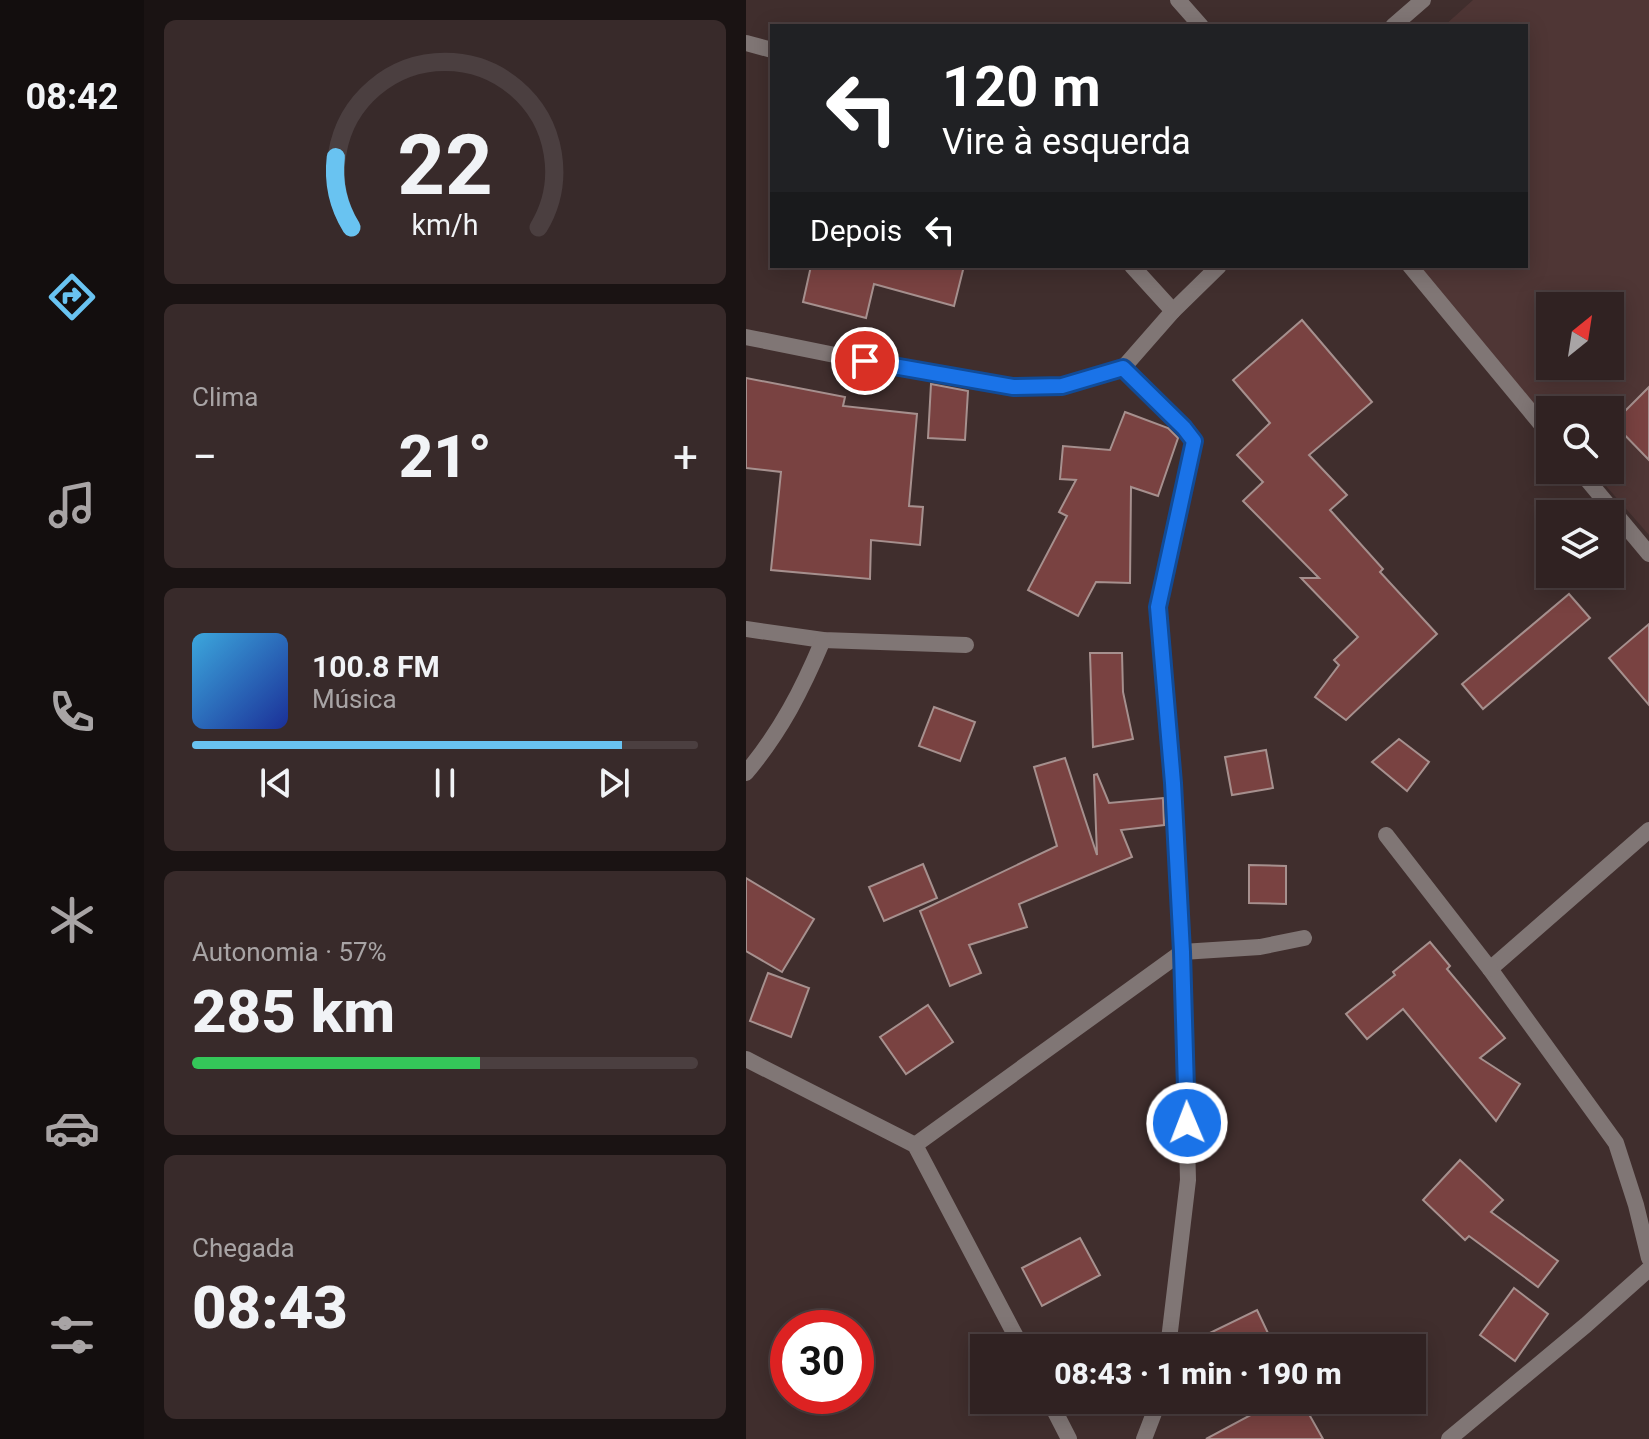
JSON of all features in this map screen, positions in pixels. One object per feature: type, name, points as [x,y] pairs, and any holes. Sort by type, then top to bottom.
[{"type":"street","points":[[1178,0],[1199,24]]},
{"type":"street","points":[[1395,24],[1423,0]]},
{"type":"street","points":[[746,43],[770,49]]},
{"type":"street","points":[[1134,268],[1173,311]]},
{"type":"street","points":[[746,337],[1013,387],[1062,386],[1123,368],[1173,311],[1217,268]]},
{"type":"street","points":[[1412,268],[1536,418]]},
{"type":"street","points":[[1123,368],[1194,441],[1158,607],[1173,783],[1182,952],[1188,1180],[1170,1334]]},
{"type":"street","points":[[1591,484],[1649,554]]},
{"type":"street","points":[[746,629],[823,640],[966,645]]},
{"type":"street","points":[[746,773],[799,698],[823,640]]},
{"type":"street","points":[[1490,969],[1649,830]]},
{"type":"street","points":[[1386,835],[1490,969],[1616,1143],[1649,1258]]},
{"type":"street","points":[[915,1145],[1182,952],[1260,947],[1304,938]]},
{"type":"street","points":[[746,1059],[915,1145],[1015,1334]]},
{"type":"street","points":[[1449,1439],[1649,1269]]},
{"type":"street","points":[[1056,1414],[1069,1439]]},
{"type":"street","points":[[1144,1439],[1154,1414]]},
{"type":"shaded area","points":[[1473,0],[1649,0],[1649,535],[1624,506],[1624,500],[1618,500],[1604,484],[1624,484],[1624,396],[1536,396],[1536,406],[1416,268],[1528,268],[1528,24],[1446,24]]},
{"type":"building","points":[[811,268],[964,268],[954,306],[874,284],[866,318],[803,302]]},
{"type":"building","points":[[1302,320],[1372,402],[1309,455],[1347,495],[1330,510],[1383,569],[1380,572],[1437,634],[1346,720],[1315,697],[1339,665],[1334,660],[1358,637],[1301,578],[1319,578],[1243,501],[1263,482],[1237,455],[1270,423],[1233,380]]},
{"type":"building","points":[[746,378],[845,397],[843,406],[917,414],[909,506],[923,507],[920,545],[871,540],[870,579],[771,570],[781,472],[746,468]]},
{"type":"building","points":[[931,384],[968,391],[965,440],[928,438]]},
{"type":"building","points":[[1649,387],[1649,460],[1624,434],[1624,412]]},
{"type":"building","points":[[1125,412],[1168,428],[1178,438],[1158,496],[1131,487],[1130,583],[1096,582],[1078,616],[1028,590],[1067,516],[1059,512],[1076,480],[1060,479],[1063,446],[1110,450]]},
{"type":"building","points":[[1569,594],[1590,618],[1483,709],[1462,684]]},
{"type":"building","points":[[1649,624],[1649,705],[1609,658]]},
{"type":"building","points":[[1090,653],[1122,653],[1123,692],[1133,739],[1093,747]]},
{"type":"building","points":[[934,707],[975,722],[960,761],[919,746]]},
{"type":"building","points":[[1399,739],[1429,762],[1407,791],[1372,762]]},
{"type":"building","points":[[1266,750],[1273,788],[1232,795],[1225,757]]},
{"type":"building","points":[[1065,758],[1097,855],[1094,775],[1097,774],[1109,803],[1163,798],[1164,825],[1121,830],[1132,857],[1019,904],[1027,927],[969,945],[981,973],[950,986],[920,911],[1057,846],[1034,767]]},
{"type":"building","points":[[923,864],[937,898],[884,921],[869,887]]},
{"type":"building","points":[[1249,865],[1286,866],[1286,904],[1249,903]]},
{"type":"building","points":[[746,878],[814,919],[782,972],[746,951]]},
{"type":"building","points":[[1430,942],[1450,966],[1447,969],[1505,1038],[1480,1058],[1520,1084],[1496,1121],[1403,1009],[1367,1039],[1346,1014]]},
{"type":"building","points":[[768,973],[809,988],[791,1037],[750,1021]]},
{"type":"building","points":[[928,1005],[953,1042],[906,1074],[880,1037]]},
{"type":"building","points":[[1460,1160],[1503,1200],[1491,1212],[1558,1261],[1538,1287],[1469,1236],[1465,1240],[1423,1200]]},
{"type":"building","points":[[1080,1238],[1100,1275],[1042,1306],[1022,1268]]},
{"type":"building","points":[[1514,1288],[1548,1314],[1515,1361],[1480,1335]]},
{"type":"building","points":[[1257,1310],[1268,1334],[1208,1334]]},
{"type":"building","points":[[1253,1414],[1309,1414],[1323,1439],[1206,1439]]},
{"type":"route","points":[[865,361],[1013,387],[1062,386],[1123,368],[1194,441],[1158,607],[1173,783],[1187,1123]]}]
